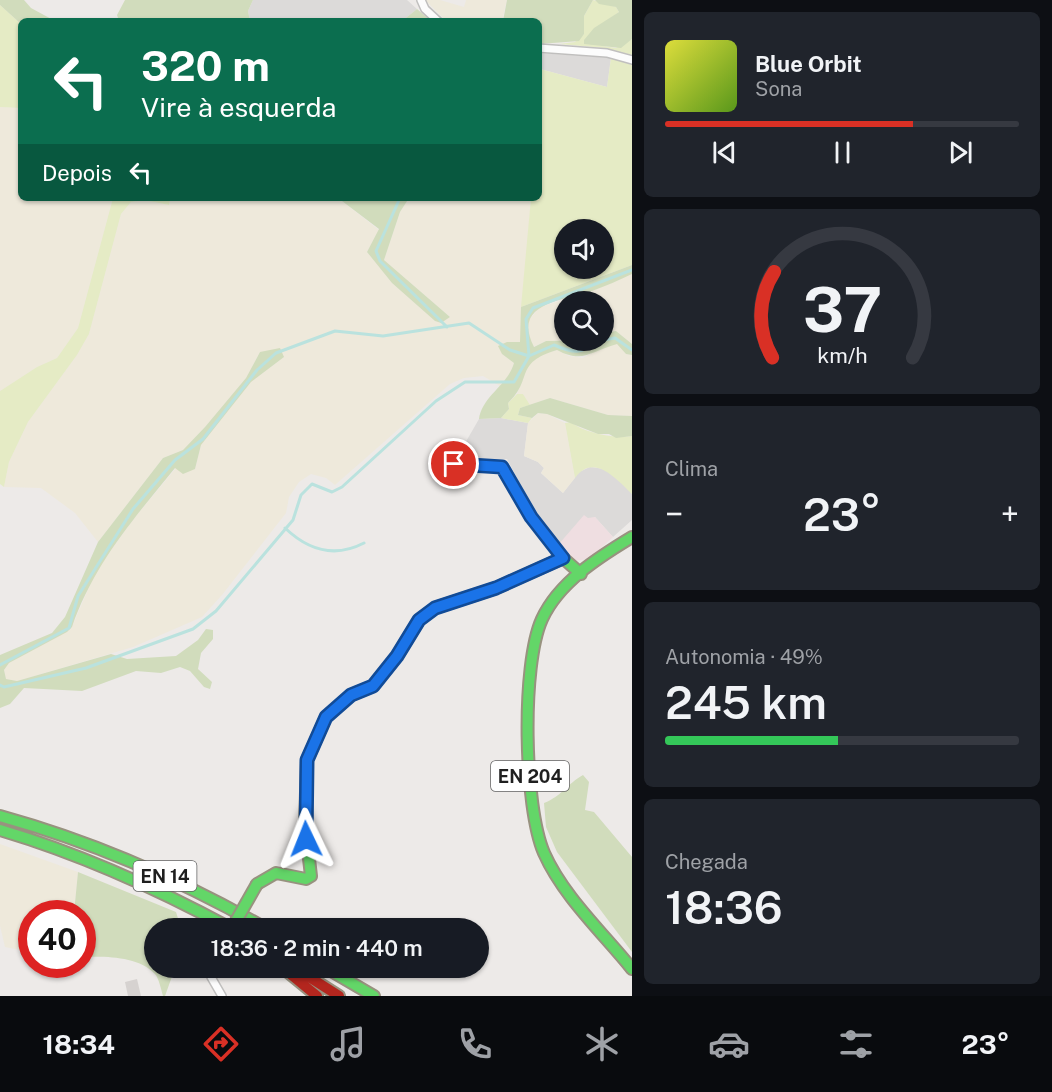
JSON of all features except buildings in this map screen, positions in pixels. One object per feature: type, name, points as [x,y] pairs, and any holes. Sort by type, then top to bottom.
[{"type":"main road","name":"EN 204","points":[[614,548],[632,528]]},
{"type":"main road","name":"EN 204","points":[[632,537],[581,574],[547,610],[538,627],[532,650],[532,812],[538,840],[554,869],[632,969]]},
{"type":"main road","points":[[237,918],[257,884],[276,873],[306,879],[311,876],[305,824],[307,760],[326,717],[351,695],[373,686],[397,656],[419,620],[435,608],[496,588],[563,558],[581,574]]},
{"type":"main road","name":"EN 14","points":[[0,816],[106,850],[201,893],[247,918]]},
{"type":"main road","name":"EN 14","points":[[0,830],[53,846],[117,871],[211,918]]},
{"type":"main road","points":[[295,978],[317,996]]},
{"type":"main road","points":[[311,978],[339,996]]},
{"type":"main road","points":[[339,978],[363,996]]},
{"type":"main road","points":[[343,978],[374,996]]},
{"type":"street","points":[[421,0],[425,9],[435,18]]},
{"type":"street","points":[[542,48],[607,53],[632,60]]},
{"type":"street","points":[[454,464],[502,467],[531,517],[563,558]]},
{"type":"street","points":[[212,978],[222,996]]},
{"type":"shaded area","points":[[253,0],[407,0],[417,9],[406,18],[249,18],[248,11]]},
{"type":"shaded area","points":[[425,0],[440,0],[464,7],[466,0],[507,0],[503,18],[443,18]]},
{"type":"shaded area","points":[[542,53],[611,58],[607,87],[542,70]]},
{"type":"shaded area","points":[[0,107],[18,108],[18,201],[112,201],[78,328],[57,358],[37,367],[0,391]]},
{"type":"shaded area","points":[[149,201],[168,205],[168,201],[342,201],[379,230],[367,252],[392,283],[435,321],[441,323],[450,317],[384,260],[400,212],[407,201],[531,201],[521,342],[507,342],[502,354],[514,363],[510,374],[500,386],[483,376],[464,378],[450,384],[335,485],[326,478],[311,474],[299,482],[289,497],[286,513],[202,617],[133,647],[17,681],[6,679],[4,670],[9,663],[67,632],[72,627],[95,573],[131,522],[176,468],[195,469],[201,445],[251,382],[284,357],[260,352],[246,378],[205,427],[183,450],[163,458],[98,542],[75,513],[41,488],[4,487],[9,462],[28,422],[77,355],[89,334],[121,214],[131,202]]},
{"type":"shaded area","points":[[632,274],[632,344],[614,331],[614,291],[592,291]]},
{"type":"shaded area","points":[[554,303],[554,342],[546,341],[533,347],[529,337],[529,320],[540,307]]},
{"type":"shaded area","points":[[617,343],[626,354],[632,355],[632,416],[608,415],[550,398],[530,405],[523,394],[517,394],[530,361],[543,354],[559,351],[569,356],[583,358],[595,351],[614,351],[614,344]]},
{"type":"shaded area","points":[[538,413],[547,414],[565,423],[575,478],[563,493],[541,473],[544,468],[538,462],[524,456],[528,423]]},
{"type":"shaded area","points":[[501,418],[528,423],[524,456],[538,462],[544,468],[541,473],[563,493],[579,472],[590,467],[605,469],[622,480],[632,494],[632,520],[613,537],[595,517],[558,545],[542,525],[507,459],[479,463],[473,462],[464,453],[464,445],[479,419]]},
{"type":"shaded area","points":[[584,515],[588,518],[595,517],[613,537],[589,559],[573,561],[558,545]]},
{"type":"shaded area","points":[[0,844],[78,872],[75,900],[18,900],[18,950],[5,947],[0,926]]},
{"type":"green space","points":[[0,0],[24,0],[31,8],[49,18],[18,18],[18,21],[0,5]]},
{"type":"green space","points":[[125,0],[253,0],[248,11],[249,18],[118,18],[117,15]]},
{"type":"green space","points":[[507,0],[593,0],[584,16],[584,34],[579,41],[542,44],[542,18],[504,18]]},
{"type":"green space","points":[[593,0],[616,7],[619,12],[608,20],[603,46],[616,48],[632,39],[632,55],[605,48],[559,44],[575,42],[584,34],[584,16]]},
{"type":"green space","points":[[595,0],[632,0],[632,39],[621,48],[584,44],[584,40],[594,28],[619,12],[616,7],[599,4]]},
{"type":"green space","points":[[0,5],[18,21],[18,108],[0,107]]},
{"type":"green space","points":[[417,9],[428,18],[406,18]]},
{"type":"green space","points":[[611,58],[632,65],[632,265],[614,272],[614,219],[554,219],[554,279],[595,279],[563,291],[554,291],[554,295],[521,307],[531,201],[542,201],[542,70],[607,87]]},
{"type":"green space","points":[[112,201],[138,201],[131,202],[121,214],[89,334],[77,355],[28,422],[9,462],[4,487],[0,484],[0,391],[37,367],[57,358],[78,328]]},
{"type":"green space","points":[[149,201],[170,201],[169,205]]},
{"type":"green space","points":[[342,201],[407,201],[400,212],[384,260],[450,317],[441,323],[435,321],[392,283],[367,252],[379,229]]},
{"type":"green space","points":[[632,265],[632,274],[592,291],[563,291],[595,279],[614,279],[614,272]]},
{"type":"green space","points":[[554,295],[554,301],[535,312],[529,321],[529,332],[534,347],[546,341],[554,341],[554,351],[534,360],[529,366],[516,394],[508,403],[509,409],[501,418],[479,419],[485,404],[511,371],[514,363],[502,354],[498,346],[507,342],[520,342],[521,307]]},
{"type":"green space","points":[[614,331],[632,344],[632,355],[626,354],[617,344],[614,345]]},
{"type":"green space","points":[[280,348],[284,357],[251,382],[201,445],[195,469],[183,474],[175,468],[130,523],[91,583],[72,627],[67,632],[9,663],[4,670],[6,679],[17,681],[111,654],[127,659],[176,656],[198,640],[206,629],[213,630],[213,639],[201,653],[198,669],[212,682],[210,689],[204,687],[190,671],[180,667],[161,673],[136,671],[82,691],[24,688],[10,704],[0,708],[0,655],[52,633],[65,617],[98,542],[163,458],[183,450],[205,427],[246,378],[260,352]]},
{"type":"green space","points":[[559,351],[598,351],[581,356]]},
{"type":"green space","points":[[517,394],[523,394],[530,405],[520,408],[518,415],[532,418],[528,423],[501,418],[509,409],[508,403]]},
{"type":"green space","points":[[550,398],[608,415],[632,416],[632,436],[616,438],[609,434],[598,434],[547,414],[538,413],[532,418],[518,415],[520,408]]},
{"type":"green space","points":[[571,422],[600,434],[618,437],[632,436],[632,494],[612,476],[597,468],[582,471],[575,478],[565,423]]},
{"type":"green space","points":[[583,775],[589,782],[585,810],[594,812],[632,857],[632,952],[557,852],[546,827],[544,803]]},
{"type":"green space","points":[[78,872],[176,912],[178,918],[144,918],[144,966],[121,958],[96,957],[96,900],[75,900]]},
{"type":"green space","points":[[157,978],[171,978],[165,996],[163,996]]},
{"type":"waterway","points":[[399,201],[376,251],[380,261],[447,327]]},
{"type":"waterway","points":[[0,665],[69,628],[78,596],[133,509],[175,460],[203,439],[257,370],[276,353],[335,331],[383,336],[469,323],[510,350],[529,356],[526,319],[533,308],[632,270]]},
{"type":"waterway","points":[[614,338],[632,350]]},
{"type":"waterway","points":[[0,685],[4,687],[86,668],[193,629],[216,611],[293,520],[301,495],[312,484],[332,492],[342,487],[436,401],[465,382],[514,382],[529,356],[554,345]]},
{"type":"waterway","points":[[285,528],[303,542],[332,551],[353,548],[364,543]]},
{"type":"traffic: fast","points":[[632,537],[581,572],[569,582],[549,606],[535,640],[528,701],[532,804],[537,832],[544,853],[552,869],[584,914],[632,969]]},
{"type":"traffic: fast","points":[[257,884],[276,873],[306,879],[311,876],[305,824],[307,760],[326,717],[351,695],[373,686],[397,656],[419,620],[435,608],[496,588],[563,558],[581,574]]},
{"type":"traffic: fast","points":[[0,816],[103,850],[169,878],[247,918]]},
{"type":"traffic: fast","points":[[0,830],[30,839],[118,873],[211,918]]},
{"type":"traffic: fast","points":[[238,918],[257,884]]},
{"type":"traffic: fast","points":[[343,978],[374,996]]},
{"type":"traffic: jam","points":[[295,978],[317,996]]},
{"type":"traffic: jam","points":[[311,978],[339,996]]},
{"type":"route","points":[[306,839],[307,760],[326,717],[351,695],[373,686],[397,656],[419,620],[435,608],[496,588],[563,558],[531,517],[520,494],[502,467],[454,464]]}]
